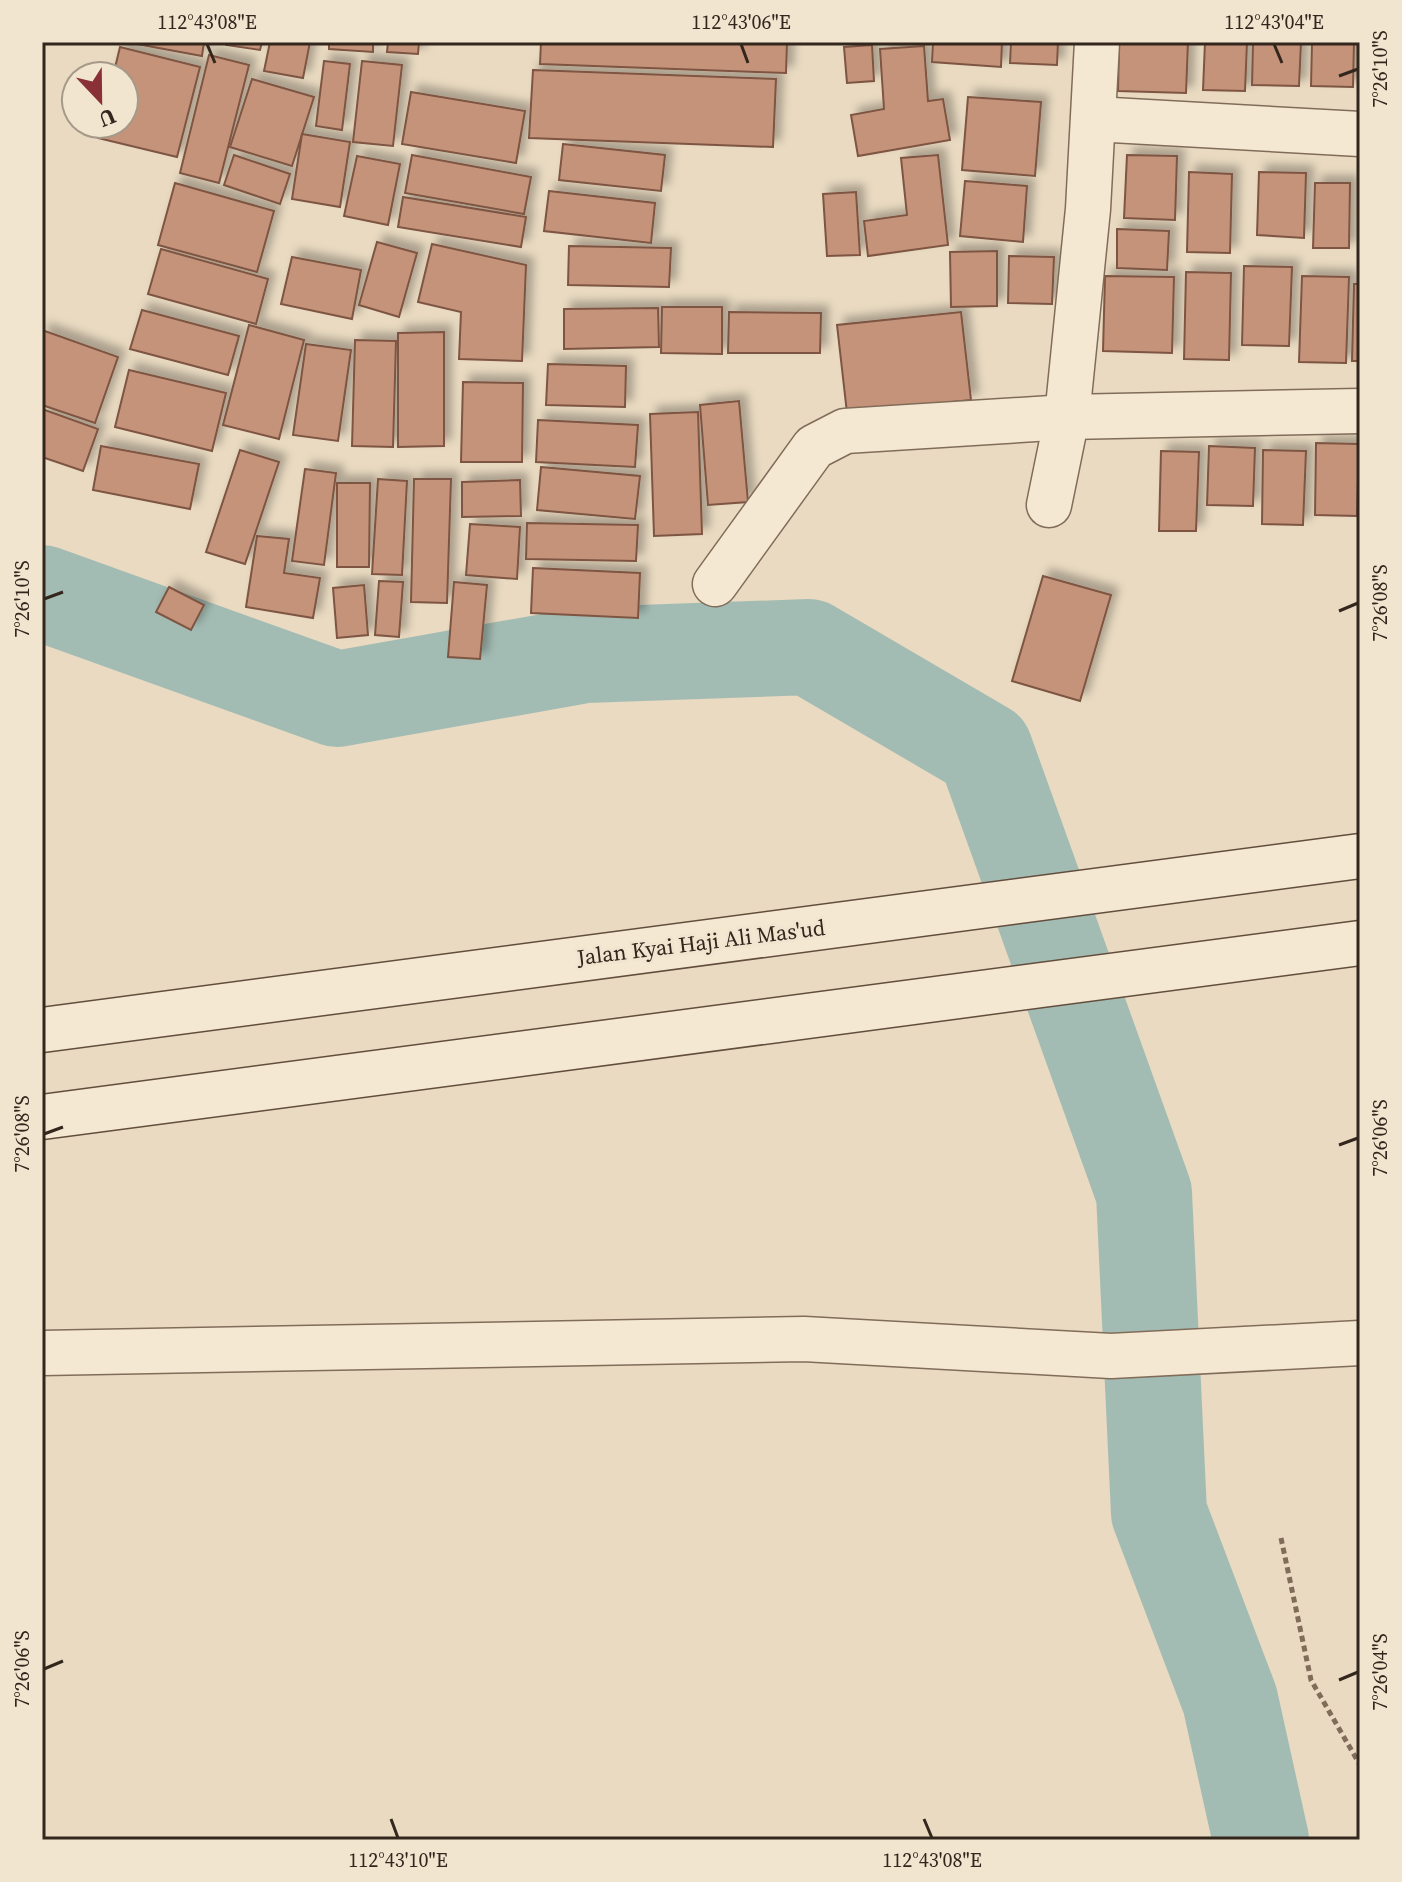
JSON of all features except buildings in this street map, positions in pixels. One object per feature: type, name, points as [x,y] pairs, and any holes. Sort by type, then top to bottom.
[{"type":"street","points":[[1049,505],[1067,417],[1088,209],[1097,42]]},
{"type":"street","points":[[1094,119],[1360,134]]},
{"type":"street","points":[[715,584],[814,447],[845,431],[1067,417],[1360,411]]},
{"type":"street","name":"Jalan Kyai Haji Ali Mas'ud","points":[[42,1030],[1360,856]]},
{"type":"street","points":[[42,1117],[1360,943]]},
{"type":"street","points":[[42,1353],[804,1339],[1111,1356],[1360,1343]]},
{"type":"path","points":[[1281,1538],[1311,1680],[1360,1765]]},
{"type":"waterway","points":[[42,593],[337,699],[585,655],[809,647],[985,750],[1144,1193],[1159,1513],[1230,1700],[1261,1840]]}]
